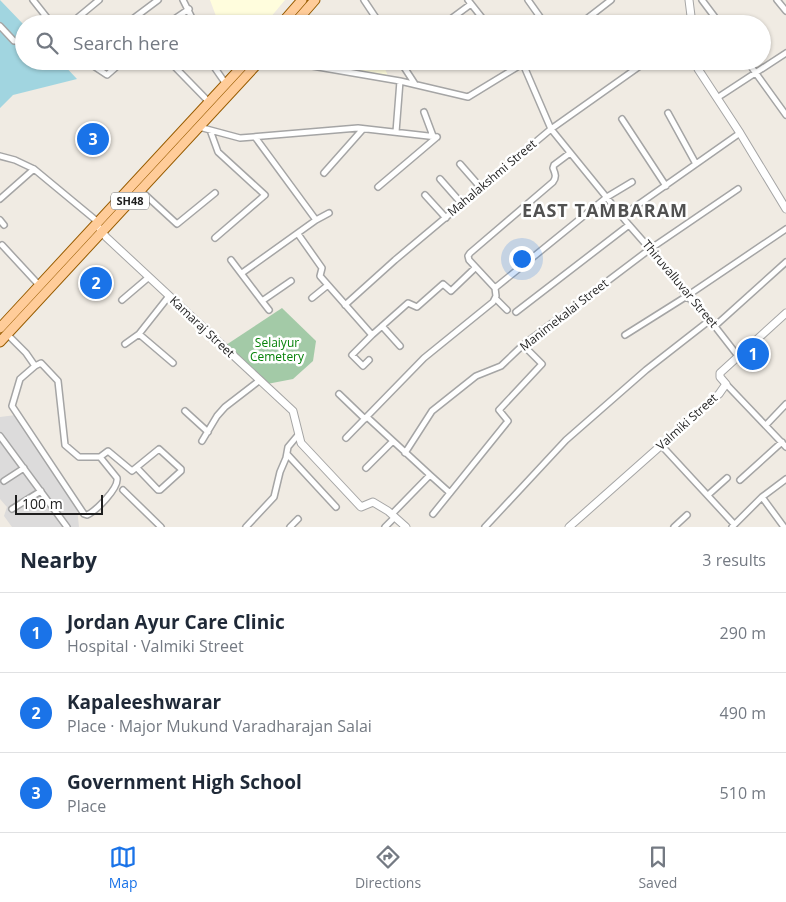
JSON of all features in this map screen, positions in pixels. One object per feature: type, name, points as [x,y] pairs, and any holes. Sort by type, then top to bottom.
[{"type":"main road","points":[[289,15],[302,0]]},
{"type":"main road","points":[[302,15],[315,0]]},
{"type":"main road","name":"SH48","points":[[0,342],[4,331],[39,285],[239,70]]},
{"type":"main road","name":"SH48","points":[[4,331],[101,232],[252,70]]},
{"type":"street","points":[[33,0],[44,15]]},
{"type":"street","points":[[81,15],[99,0]]},
{"type":"street","points":[[138,15],[158,0]]},
{"type":"street","points":[[183,0],[191,15]]},
{"type":"street","points":[[364,0],[374,15]]},
{"type":"street","points":[[528,0],[539,15]]},
{"type":"street","points":[[592,15],[611,0]]},
{"type":"street","points":[[690,0],[691,15]]},
{"type":"street","points":[[702,0],[713,15]]},
{"type":"street","points":[[777,0],[786,12]]},
{"type":"street","points":[[455,15],[470,2],[478,15]]},
{"type":"street","points":[[180,15],[189,9]]},
{"type":"street","points":[[0,26],[15,41]]},
{"type":"street","points":[[771,63],[786,53]]},
{"type":"street","points":[[100,70],[107,75],[113,70]]},
{"type":"street","points":[[178,70],[209,102]]},
{"type":"street","points":[[216,70],[226,84]]},
{"type":"street","points":[[336,70],[415,84],[468,97],[513,70]]},
{"type":"street","points":[[406,70],[415,84]]},
{"type":"street","name":"Thiruvalluvar Street","points":[[528,70],[551,129],[738,356]]},
{"type":"street","name":"Mahalakshmi Street","points":[[345,305],[551,129],[634,70]]},
{"type":"street","points":[[699,70],[786,209]]},
{"type":"street","points":[[753,70],[786,115]]},
{"type":"street","points":[[717,98],[760,70]]},
{"type":"street","points":[[396,132],[400,81]]},
{"type":"street","points":[[424,112],[435,136]]},
{"type":"street","points":[[668,114],[696,164]]},
{"type":"street","points":[[622,119],[666,186]]},
{"type":"street","points":[[199,127],[240,138],[361,129],[435,136]]},
{"type":"street","points":[[324,173],[361,129]]},
{"type":"street","points":[[210,130],[218,152],[265,195],[215,238]]},
{"type":"street","points":[[622,216],[740,133]]},
{"type":"street","points":[[378,187],[435,136]]},
{"type":"street","points":[[255,137],[316,220]]},
{"type":"street","points":[[507,310],[496,299],[495,288],[469,260],[468,256],[470,252],[553,182],[555,179],[554,165],[570,153]]},
{"type":"street","points":[[0,156],[15,160],[34,169],[98,222],[101,232]]},
{"type":"street","points":[[460,164],[481,188]]},
{"type":"street","points":[[0,199],[34,169]]},
{"type":"street","points":[[440,179],[462,204]]},
{"type":"street","points":[[495,288],[607,197],[632,182]]},
{"type":"street","name":"Manimekalai Street","points":[[405,453],[432,411],[476,376],[501,366],[524,345],[650,248],[738,189]]},
{"type":"street","points":[[140,190],[177,224],[215,193]]},
{"type":"street","points":[[425,195],[446,218]]},
{"type":"street","points":[[242,273],[329,212]]},
{"type":"street","points":[[0,220],[4,226]]},
{"type":"street","points":[[516,312],[629,225]]},
{"type":"street","points":[[625,335],[687,296],[786,229]]},
{"type":"street","name":"Kamaraj Street","points":[[101,232],[293,411],[301,442],[361,507],[373,502],[393,515],[406,527]]},
{"type":"street","points":[[298,234],[322,268],[320,276],[372,335]]},
{"type":"street","points":[[2,245],[39,285]]},
{"type":"street","points":[[231,260],[269,310]]},
{"type":"street","points":[[715,326],[786,262]]},
{"type":"street","points":[[369,360],[362,365],[352,356],[372,335],[409,303],[417,307],[442,284],[451,290],[476,268]]},
{"type":"street","points":[[122,300],[149,277]]},
{"type":"street","points":[[262,301],[291,281]]},
{"type":"street","points":[[312,298],[328,285]]},
{"type":"street","points":[[125,344],[139,334],[170,296]]},
{"type":"street","points":[[346,438],[424,358],[496,299]]},
{"type":"street","name":"Valmiki Street","points":[[568,527],[719,394],[726,384],[720,377],[720,373],[786,313]]},
{"type":"street","points":[[485,527],[566,440],[646,370],[710,320]]},
{"type":"street","points":[[382,326],[400,346]]},
{"type":"street","points":[[4,331],[35,366]]},
{"type":"street","points":[[139,334],[173,363]]},
{"type":"street","points":[[434,514],[508,420],[499,410],[542,364],[524,345]]},
{"type":"street","points":[[100,457],[118,481],[100,506],[90,514],[84,514],[12,406],[20,379],[35,366],[41,362],[58,381],[65,445],[79,457],[100,457],[108,451],[130,470],[134,470],[159,449],[181,471],[158,490],[137,468]]},
{"type":"street","points":[[202,441],[217,416],[225,407],[260,380]]},
{"type":"street","points":[[726,384],[786,447]]},
{"type":"street","points":[[339,394],[450,493]]},
{"type":"street","points":[[766,425],[786,404]]},
{"type":"street","points":[[185,411],[208,432]]},
{"type":"street","points":[[246,527],[274,497],[288,447],[298,435]]},
{"type":"street","points":[[0,436],[67,527]]},
{"type":"street","points":[[366,468],[393,441]]},
{"type":"street","points":[[740,480],[782,442]]},
{"type":"street","points":[[661,445],[708,495],[733,526],[762,497],[786,479]]},
{"type":"street","points":[[287,454],[336,507]]},
{"type":"street","points":[[4,480],[24,468]]},
{"type":"street","points":[[385,527],[393,515],[430,476]]},
{"type":"street","points":[[708,495],[727,478]]},
{"type":"street","points":[[123,490],[161,527]]},
{"type":"street","points":[[12,509],[41,491]]},
{"type":"street","points":[[762,497],[784,527]]},
{"type":"street","points":[[674,527],[687,515]]},
{"type":"street","points":[[290,527],[298,519]]},
{"type":"street","points":[[149,527],[155,521]]},
{"type":"shaded area","points":[[210,0],[285,0],[272,15],[216,15]]},
{"type":"shaded area","points":[[352,70],[386,70],[388,76]]},
{"type":"shaded area","points":[[16,415],[77,507],[79,527],[12,527],[4,516],[7,507],[0,499],[0,417]]},
{"type":"green space","name":"Selaiyur Cemetery","points":[[282,308],[316,341],[313,361],[293,379],[267,384],[226,345]]},
{"type":"water","points":[[0,0],[15,16],[15,70],[68,70],[77,79],[13,95],[0,108]]},
{"type":"place","name":"Government High School","points":[[93,139]]},
{"type":"place","name":"Kapaleeshwarar","points":[[96,283]]},
{"type":"place","name":"Jordan Ayur Care Clinic","points":[[753,354]]},
{"type":"district","name":"EAST TAMBARAM","points":[[605,211]]}]
